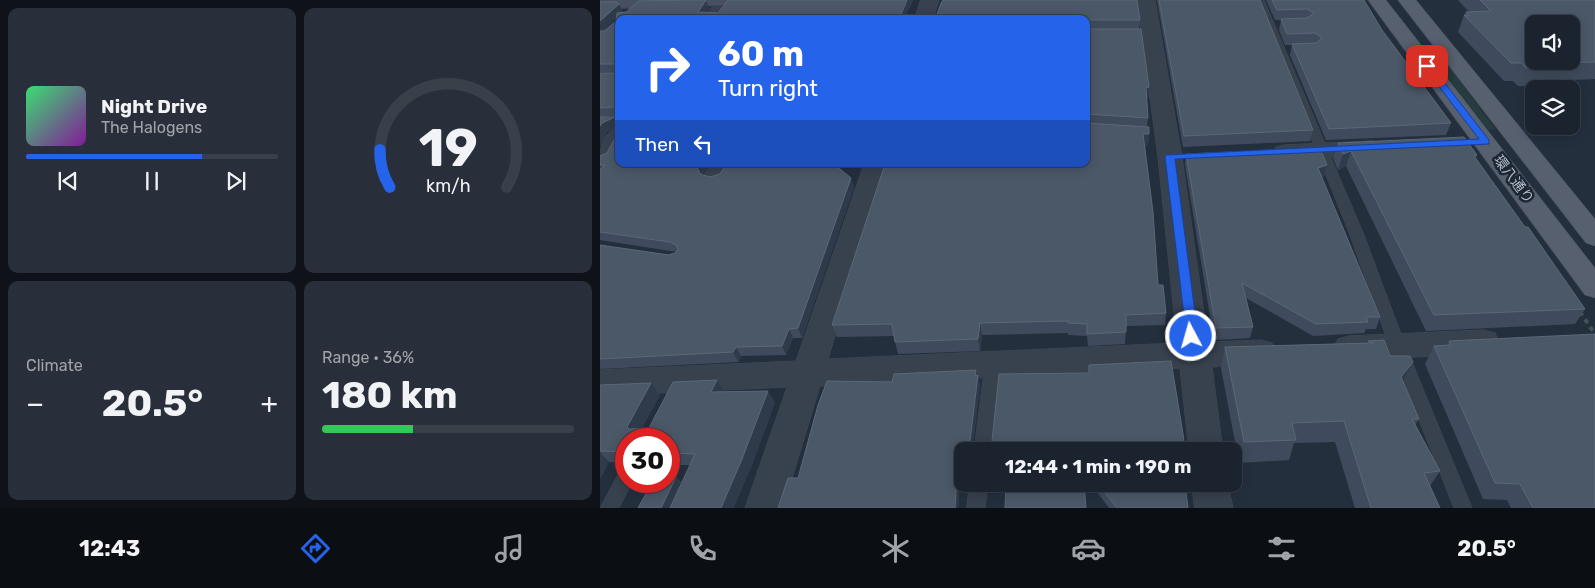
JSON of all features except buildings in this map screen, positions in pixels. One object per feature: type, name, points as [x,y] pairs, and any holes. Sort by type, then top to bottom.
[{"type":"main road","name":"環八通り","points":[[1377,0],[1595,288]]},
{"type":"main road","name":"環八通り","points":[[1407,0],[1595,237]]},
{"type":"street","points":[[715,15],[726,0]]},
{"type":"street","points":[[600,4],[634,8],[732,0]]},
{"type":"street","points":[[925,15],[930,0]]},
{"type":"street","points":[[1146,0],[1146,35],[1170,145],[1193,355],[1205,442]]},
{"type":"street","points":[[1462,143],[1485,142]]},
{"type":"street","points":[[1265,153],[1392,147]]},
{"type":"street","points":[[764,508],[875,167]]},
{"type":"street","points":[[600,383],[675,388],[808,373],[1516,340]]},
{"type":"street","points":[[1211,492],[1214,508]]},
{"type":"lane","points":[[1260,0],[1275,25],[1285,50],[1322,151],[1357,235],[1397,345],[1462,508]]},
{"type":"lane","points":[[984,442],[993,364]]},
{"type":"lane","points":[[976,508],[978,492]]},
{"type":"lane","points":[[609,508],[617,493]]},
{"type":"green space","points":[[1443,59],[1495,129],[1489,130],[1448,81],[1437,60]]},
{"type":"route","points":[[1191,336],[1170,157],[1485,142],[1427,66]]}]
